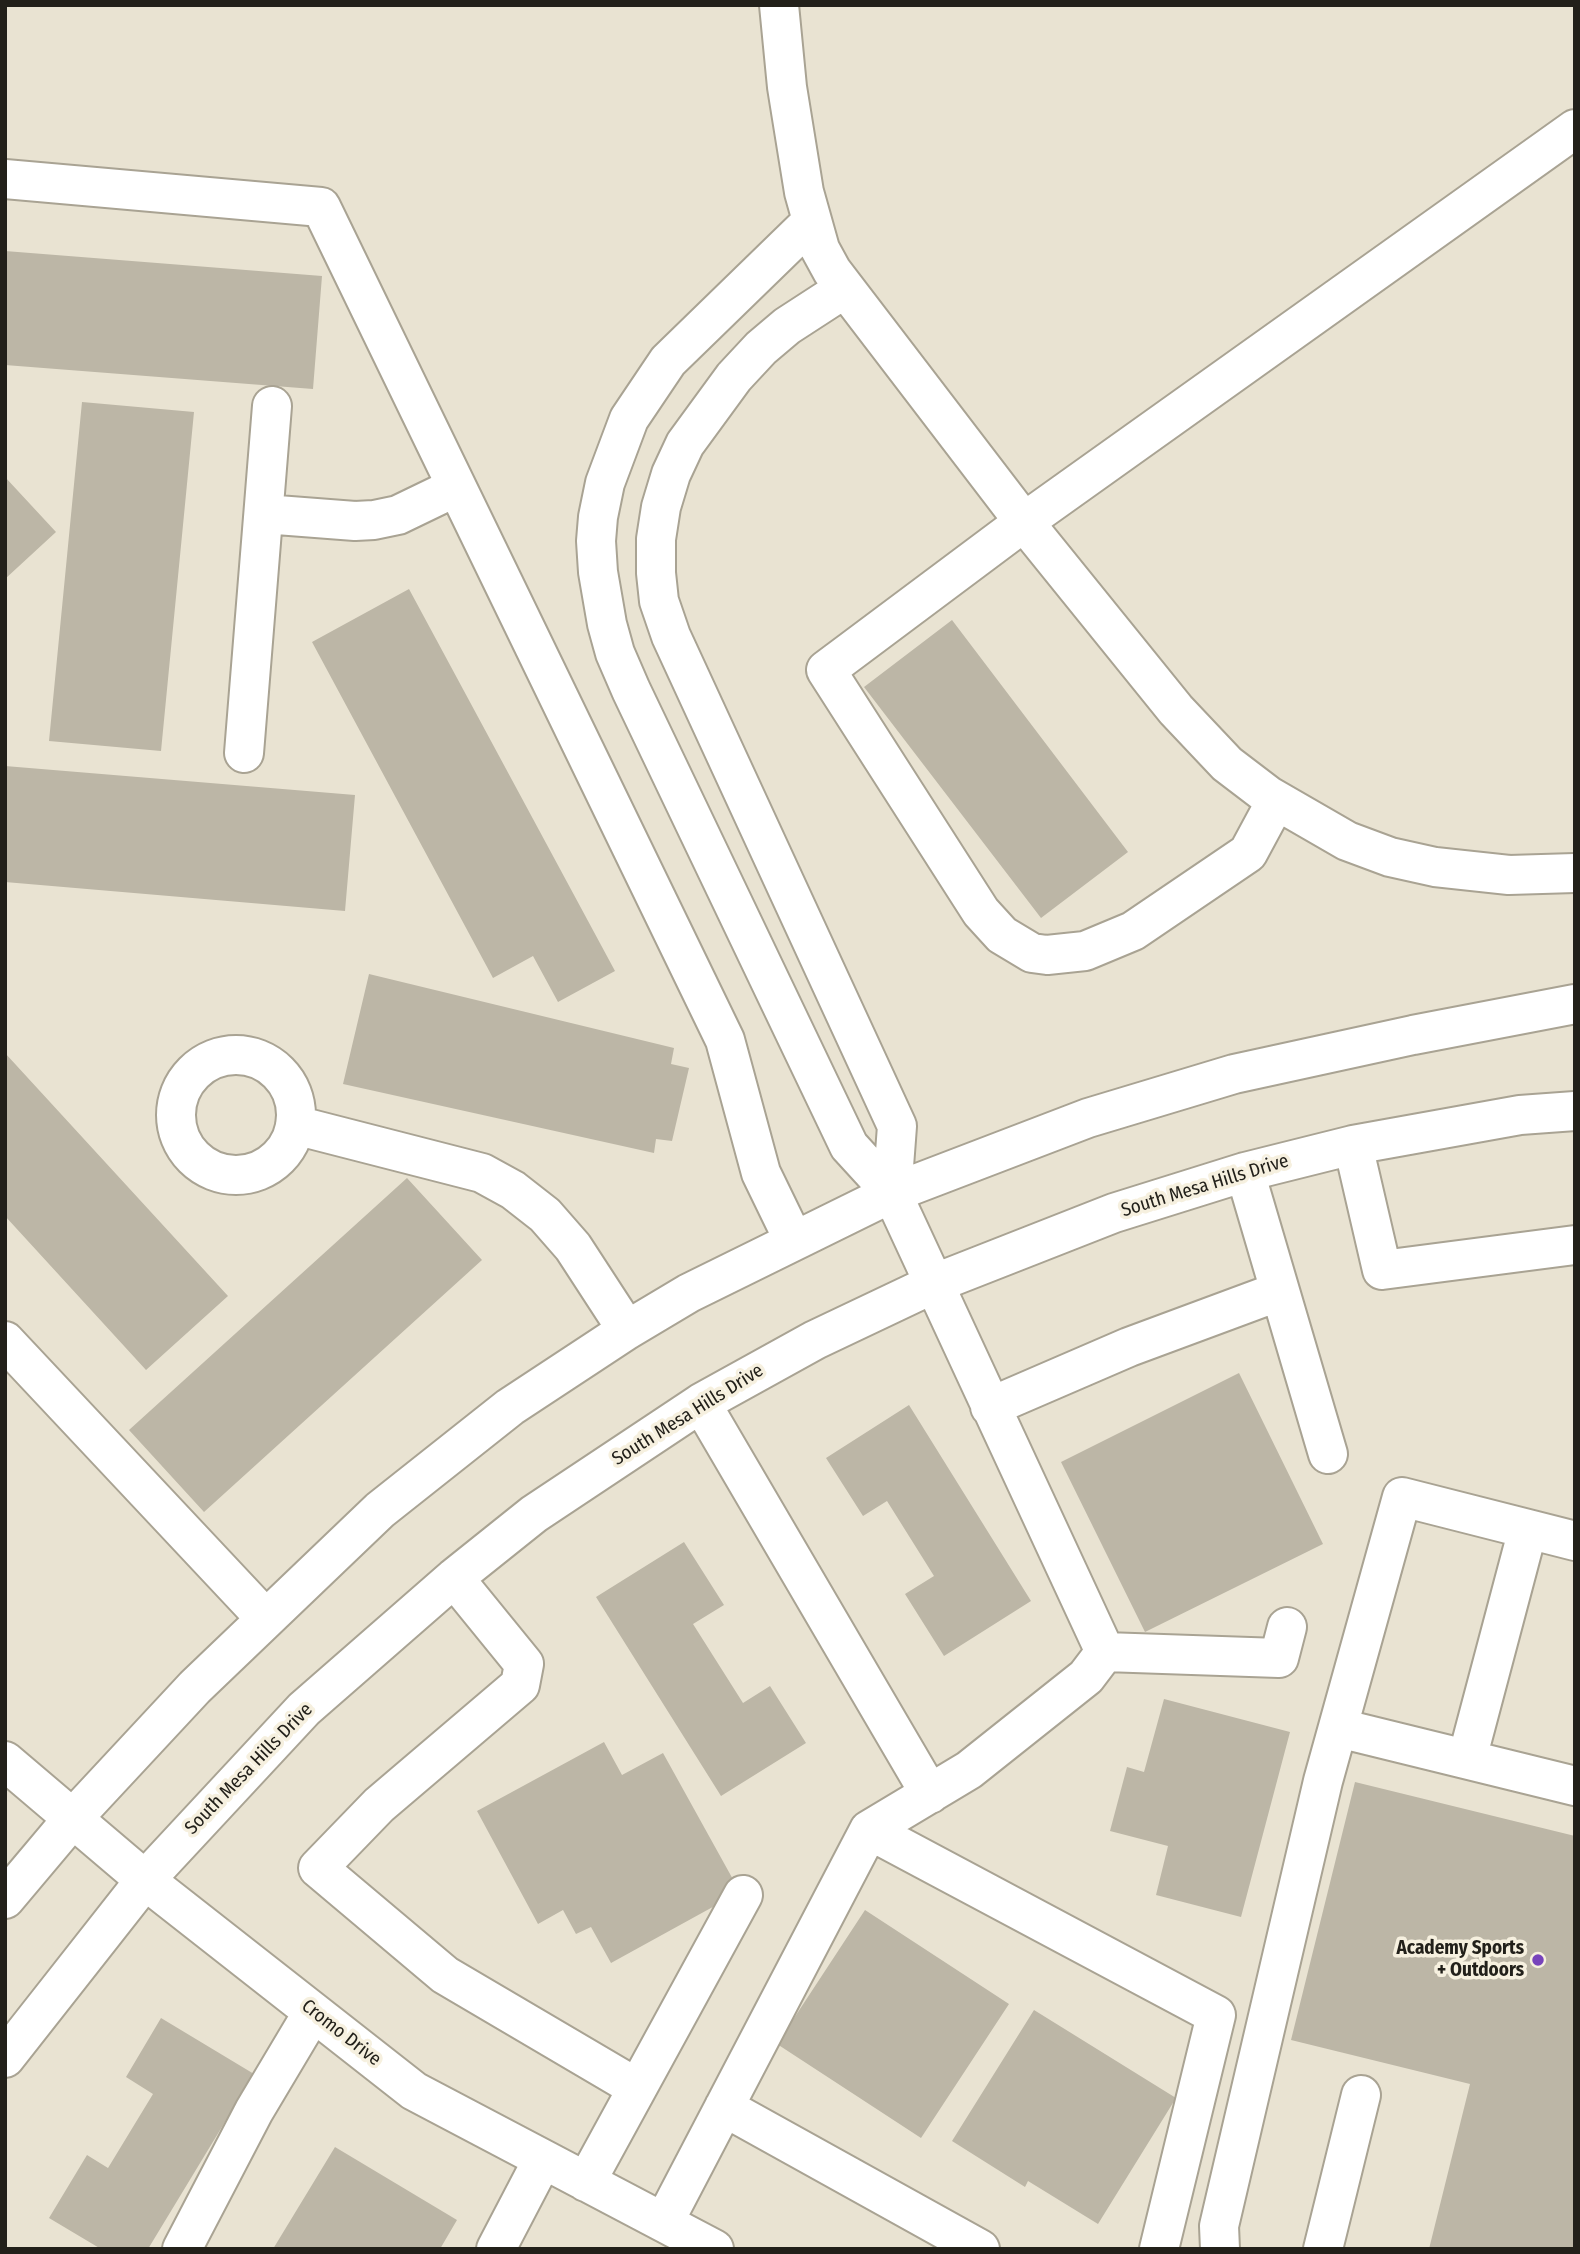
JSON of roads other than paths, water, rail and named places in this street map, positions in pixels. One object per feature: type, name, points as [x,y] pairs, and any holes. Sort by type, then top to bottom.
[{"type":"street","points":[[779,5],[786,87],[804,192],[820,249],[844,289],[1024,522],[1176,710],[1227,764],[1276,801],[1347,841],[1390,856],[1435,867],[1509,875],[1575,873]]},
{"type":"street","points":[[1276,801],[1248,853],[1133,931],[1086,951],[1047,955],[1032,953],[1017,946],[991,926],[826,670],[1024,522],[1575,129]]},
{"type":"street","points":[[5,179],[321,207],[725,1040],[761,1173],[794,1241]]},
{"type":"street","points":[[812,221],[668,360],[629,419],[605,483],[596,541],[607,624],[615,653],[637,702],[849,1146],[892,1193],[1105,1652]]},
{"type":"street","points":[[844,289],[787,326],[761,348],[734,377],[685,444],[671,474],[661,507],[656,539],[656,573],[659,601],[671,636],[897,1126],[892,1193]]},
{"type":"street","points":[[244,753],[272,406]]},
{"type":"street","points":[[264,514],[374,520],[398,515],[456,487]]},
{"type":"street","points":[[5,1899],[74,1817],[195,1687],[380,1510],[510,1407],[689,1293],[892,1193],[1088,1118],[1234,1074],[1413,1035],[1575,1004]]},
{"type":"street","name":"South Mesa Hills Drive","points":[[5,2059],[145,1880],[304,1709],[454,1578],[534,1514],[701,1403],[815,1340],[933,1284],[1114,1213],[1245,1172],[1353,1145],[1520,1115],[1575,1111]]},
{"type":"street","points":[[295,1125],[482,1173],[513,1189],[545,1215],[573,1247],[627,1330]]},
{"type":"street","points":[[1353,1145],[1382,1270],[1575,1245]]},
{"type":"street","points":[[1245,1172],[1328,1454]]},
{"type":"street","points":[[990,1407],[1129,1347],[1280,1291]]},
{"type":"street","points":[[5,1341],[266,1619]]},
{"type":"street","points":[[701,1403],[930,1794]]},
{"type":"street","points":[[1220,2249],[1219,2226],[1324,1781],[1402,1497],[1575,1541]]},
{"type":"street","points":[[1467,1759],[1528,1529]]},
{"type":"street","points":[[454,1578],[524,1664],[520,1685],[379,1805],[318,1868],[445,1975],[637,2088]]},
{"type":"street","points":[[1105,1652],[1279,1658],[1287,1628]]},
{"type":"street","points":[[664,2222],[869,1830],[969,1770],[1086,1677],[1105,1652]]},
{"type":"street","points":[[1339,1728],[1575,1786]]},
{"type":"street","name":"Cromo Drive","points":[[5,1761],[145,1880],[414,2091],[714,2249]]},
{"type":"street","points":[[869,1830],[1216,2015],[1159,2249]]},
{"type":"street","points":[[586,2182],[743,1895]]},
{"type":"street","points":[[182,2249],[254,2112],[313,2012]]},
{"type":"street","points":[[1323,2249],[1361,2095]]},
{"type":"street","points":[[724,2107],[980,2249]]},
{"type":"street","points":[[496,2249],[543,2159]]},
{"type":"place","name":"Academy Sports + Outdoors","points":[[1538,1960]]}]
